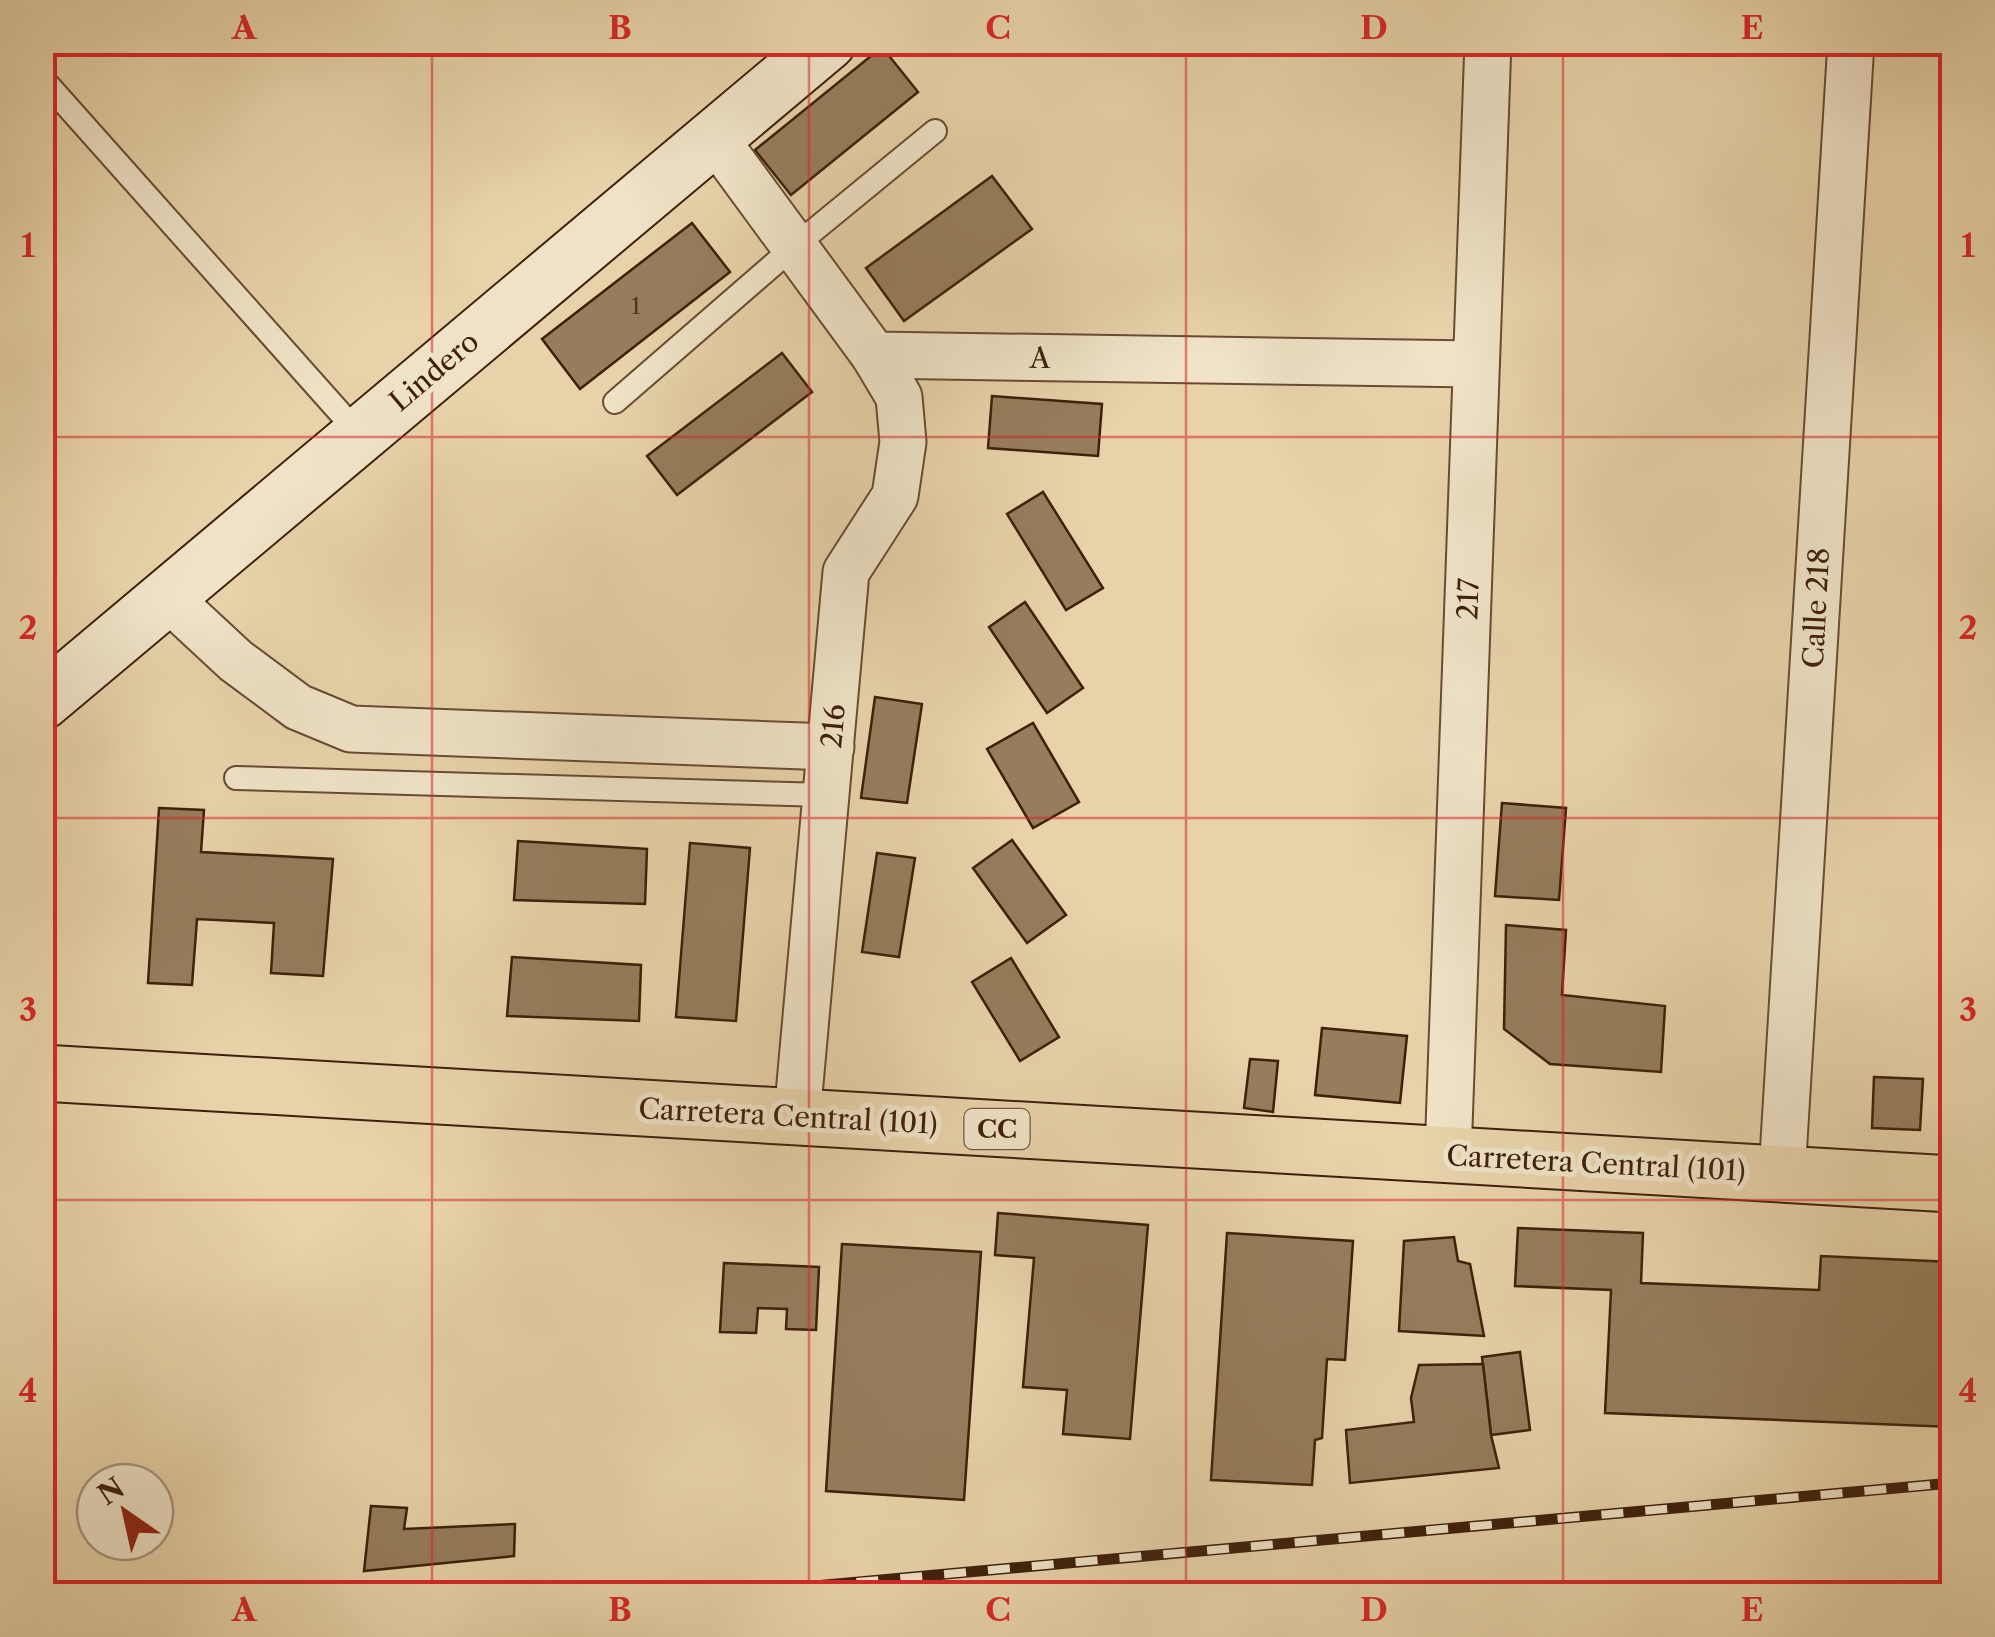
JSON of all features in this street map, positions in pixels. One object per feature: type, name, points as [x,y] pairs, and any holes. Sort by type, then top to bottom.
[{"type":"main road","name":"Carretera Central (101)","points":[[42,1073],[1952,1184]]},
{"type":"street","name":"Lindero","points":[[42,702],[828,42]]},
{"type":"street","name":"217","points":[[1448,1155],[1488,42]]},
{"type":"street","name":"Calle 218","points":[[1782,1174],[1851,42]]},
{"type":"street","points":[[714,137],[874,355]]},
{"type":"street","name":"A","points":[[874,355],[1476,364]]},
{"type":"street","name":"216","points":[[797,1117],[846,572],[895,496],[903,442],[898,397],[874,355]]},
{"type":"street","points":[[166,596],[236,661],[298,707],[351,730],[831,747]]},
{"type":"lane","points":[[42,78],[359,434]]},
{"type":"lane","points":[[616,402],[796,244],[935,131]]},
{"type":"lane","points":[[236,778],[826,795]]},
{"type":"building","points":[[882,47],[918,92],[791,195],[755,150]]},
{"type":"building","points":[[992,176],[1032,229],[904,321],[866,268]]},
{"type":"building","points":[[692,223],[730,272],[580,389],[542,339]]},
{"type":"building","points":[[782,353],[812,392],[677,495],[647,456]]},
{"type":"building","points":[[992,396],[1102,404],[1098,456],[988,448]]},
{"type":"building","points":[[1043,492],[1103,588],[1066,610],[1007,514]]},
{"type":"building","points":[[1025,602],[1083,688],[1047,713],[989,627]]},
{"type":"building","points":[[875,697],[922,704],[907,803],[861,798]]},
{"type":"building","points":[[1033,723],[1079,802],[1033,828],[987,749]]},
{"type":"building","points":[[1502,803],[1566,808],[1559,900],[1495,896]]},
{"type":"building","points":[[159,808],[204,810],[201,852],[333,859],[323,976],[271,973],[274,923],[197,919],[192,985],[148,983]]},
{"type":"building","points":[[1012,840],[1066,915],[1027,943],[973,868]]},
{"type":"building","points":[[518,841],[647,849],[645,904],[514,900]]},
{"type":"building","points":[[690,843],[750,848],[736,1021],[676,1017]]},
{"type":"building","points":[[877,853],[915,858],[899,957],[862,952]]},
{"type":"building","points":[[1506,925],[1566,930],[1562,995],[1665,1006],[1661,1072],[1550,1064],[1504,1029]]},
{"type":"building","points":[[512,957],[641,965],[639,1021],[507,1016]]},
{"type":"building","points":[[1011,958],[1059,1037],[1020,1061],[972,982]]},
{"type":"building","points":[[1322,1028],[1407,1036],[1400,1103],[1315,1095]]},
{"type":"building","points":[[1250,1059],[1278,1061],[1273,1112],[1244,1108]]},
{"type":"building","points":[[1874,1077],[1923,1079],[1920,1130],[1872,1128]]},
{"type":"building","points":[[998,1213],[1148,1225],[1130,1439],[1063,1434],[1067,1390],[1023,1387],[1034,1258],[995,1255]]},
{"type":"building","points":[[1518,1228],[1643,1233],[1641,1283],[1819,1290],[1821,1256],[1952,1262],[1952,1427],[1605,1413],[1611,1290],[1515,1286]]},
{"type":"building","points":[[1227,1233],[1353,1241],[1345,1360],[1327,1359],[1322,1438],[1315,1440],[1312,1485],[1211,1480]]},
{"type":"building","points":[[1454,1237],[1458,1261],[1470,1264],[1484,1336],[1399,1331],[1404,1241]]},
{"type":"building","points":[[842,1244],[981,1252],[964,1500],[826,1491]]},
{"type":"building","points":[[724,1263],[819,1267],[816,1330],[786,1329],[787,1309],[758,1308],[756,1333],[720,1332]]},
{"type":"building","points":[[1520,1352],[1530,1430],[1491,1435],[1482,1357]]},
{"type":"building","points":[[1483,1364],[1499,1468],[1350,1483],[1346,1430],[1414,1422],[1411,1398],[1419,1365]]},
{"type":"building","points":[[371,1506],[407,1508],[404,1529],[515,1524],[514,1556],[364,1571]]},
{"type":"railway","points":[[725,1594],[1952,1483]]}]
